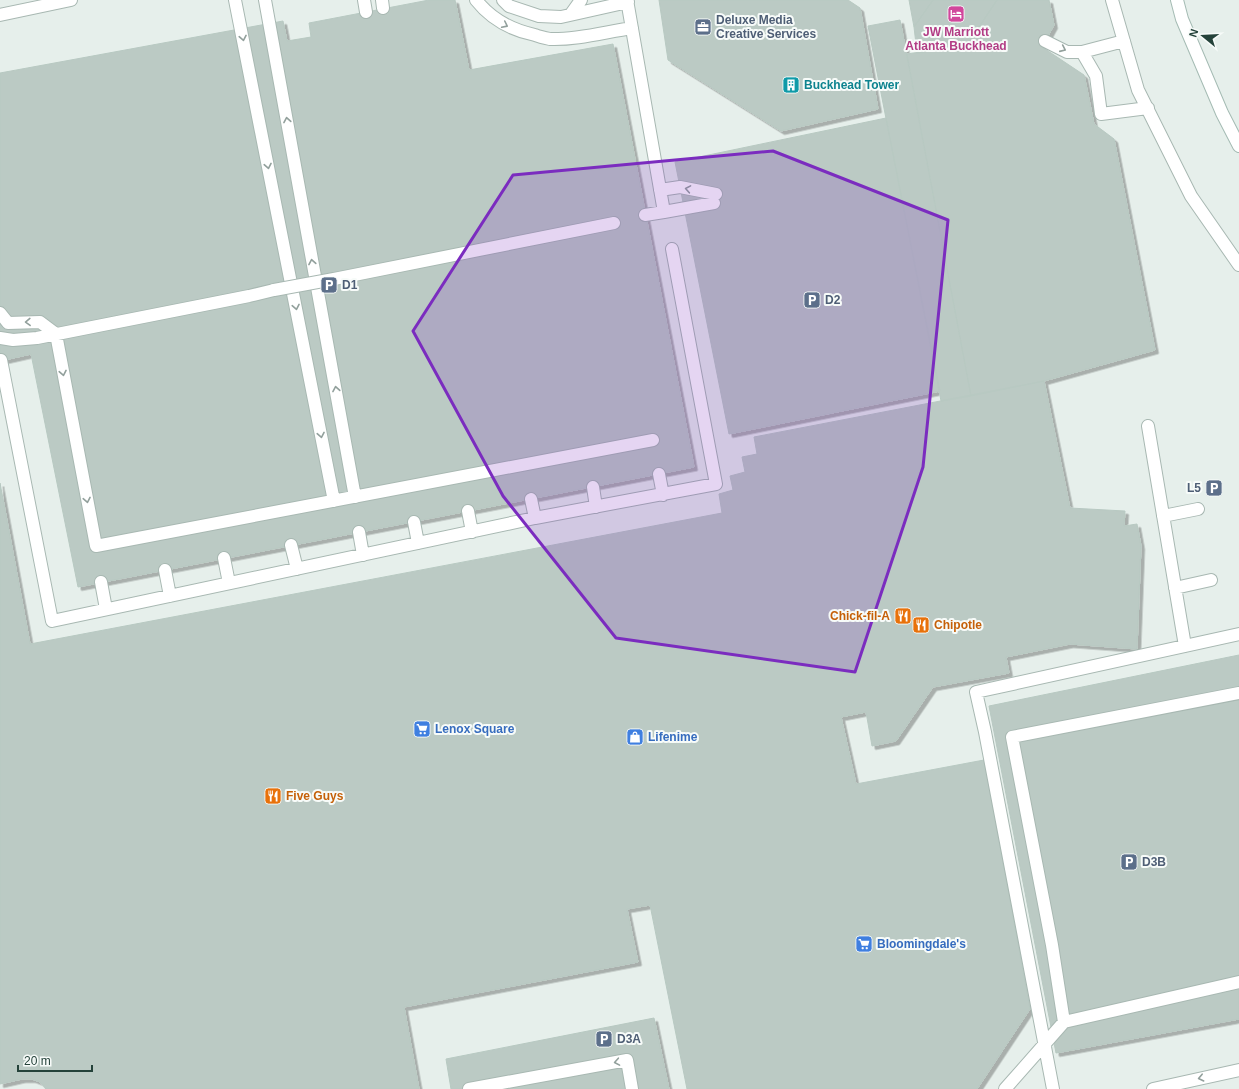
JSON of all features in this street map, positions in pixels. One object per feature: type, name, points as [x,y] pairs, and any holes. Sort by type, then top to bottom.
[{"type":"street","points":[[0,15],[71,0]]},
{"type":"street","points":[[235,0],[334,501]]},
{"type":"street","points":[[265,0],[355,497]]},
{"type":"street","points":[[476,0],[483,9],[502,23],[524,33],[549,39],[574,37],[632,28]]},
{"type":"street","points":[[503,0],[509,6],[539,16],[561,17],[627,1],[664,212]]},
{"type":"street","points":[[572,14],[581,0]]},
{"type":"street","points":[[1112,0],[1138,90],[1191,196],[1239,265]]},
{"type":"street","points":[[1177,0],[1182,19],[1222,113],[1239,146]]},
{"type":"street","points":[[1045,40],[1067,52],[1082,52],[1124,41]]},
{"type":"street","points":[[1082,52],[1096,76],[1097,115],[1148,108]]},
{"type":"street","points":[[646,215],[664,212],[715,198],[680,187],[660,190]]},
{"type":"street","points":[[0,338],[13,340],[56,334],[614,223]]},
{"type":"street","points":[[1,360],[52,621],[535,518],[716,484],[672,249]]},
{"type":"street","points":[[0,313],[8,323],[40,322],[56,334],[96,546],[653,440]]},
{"type":"street","points":[[1148,426],[1185,646]]},
{"type":"street","points":[[659,474],[663,495]]},
{"type":"street","points":[[593,487],[596,507]]},
{"type":"street","points":[[531,499],[535,518]]},
{"type":"street","points":[[1163,516],[1198,509]]},
{"type":"street","points":[[468,511],[472,532]]},
{"type":"street","points":[[414,522],[418,543]]},
{"type":"street","points":[[359,532],[362,555]]},
{"type":"street","points":[[291,545],[297,569]]},
{"type":"street","points":[[224,558],[229,583]]},
{"type":"street","points":[[165,570],[170,596]]},
{"type":"street","points":[[1175,588],[1210,580]]},
{"type":"street","points":[[101,582],[106,609]]},
{"type":"street","points":[[1053,1089],[985,732],[976,692],[1239,634]]},
{"type":"street","points":[[1064,1022],[1052,945],[1012,737],[1239,692]]},
{"type":"street","points":[[1005,1089],[1064,1022],[1239,982]]},
{"type":"street","points":[[469,1089],[627,1060],[632,1089]]},
{"type":"street","points":[[1152,1089],[1239,1070]]},
{"type":"highlighted area","points":[[773,151],[948,220],[923,467],[855,672],[616,638],[503,496],[413,331],[513,175]]},
{"type":"building","name":"D1","points":[[429,0],[455,0],[469,70],[613,44],[694,467],[78,587],[31,354],[0,361],[0,73],[283,21],[287,41],[311,37],[309,23]]},
{"type":"building","name":"Buckhead Tower","points":[[659,0],[848,0],[860,8],[878,109],[781,131],[668,60]]},
{"type":"building","points":[[909,0],[933,0],[914,27]]},
{"type":"building","name":"JW Marriott Atlanta Buckhead","points":[[933,0],[997,0],[967,45],[917,53],[914,27]]},
{"type":"building","points":[[997,0],[1049,0],[1054,25],[1042,47],[1084,75],[1094,124],[1114,139],[1155,350],[1044,381],[971,396],[907,54],[967,45]]},
{"type":"building","points":[[900,20],[971,396],[941,401],[868,26]]},
{"type":"building","name":"D2","points":[[886,118],[940,391],[729,434],[675,162]]},
{"type":"building","name":"Lenox Square","points":[[1044,381],[1070,508],[1125,511],[1124,526],[1137,524],[1141,546],[1137,649],[1070,644],[1006,657],[1009,673],[933,687],[896,741],[872,746],[866,712],[841,717],[856,784],[984,760],[1030,1009],[977,1089],[687,1089],[650,905],[627,909],[638,962],[404,1007],[419,1089],[46,1089],[40,1082],[32,1079],[22,1079],[0,1084],[0,483],[30,644],[722,513],[719,494],[733,490],[730,476],[745,472],[742,457],[757,454],[754,437]]},
{"type":"building","name":"D3B","points":[[1239,655],[1239,1019],[1056,1053],[989,706]]},
{"type":"building","name":"D3A","points":[[654,1018],[669,1089],[451,1089],[446,1059]]},
{"type":"place","name":"JW Marriott Atlanta Buckhead","points":[[956,14]]},
{"type":"place","name":"Deluxe Media Creative Services","points":[[703,27]]},
{"type":"place","name":"Buckhead Tower","points":[[791,85]]},
{"type":"place","name":"D1","points":[[329,285]]},
{"type":"place","name":"D2","points":[[812,300]]},
{"type":"place","name":"L5","points":[[1214,488]]},
{"type":"place","name":"Chick-fil-A","points":[[903,616]]},
{"type":"place","name":"Chipotle","points":[[921,625]]},
{"type":"place","name":"Lenox Square","points":[[422,729]]},
{"type":"place","name":"Lifenime","points":[[635,737]]},
{"type":"place","name":"Five Guys","points":[[273,796]]},
{"type":"place","name":"D3B","points":[[1129,862]]},
{"type":"place","name":"Bloomingdale's","points":[[864,944]]},
{"type":"place","name":"D3A","points":[[604,1039]]}]
